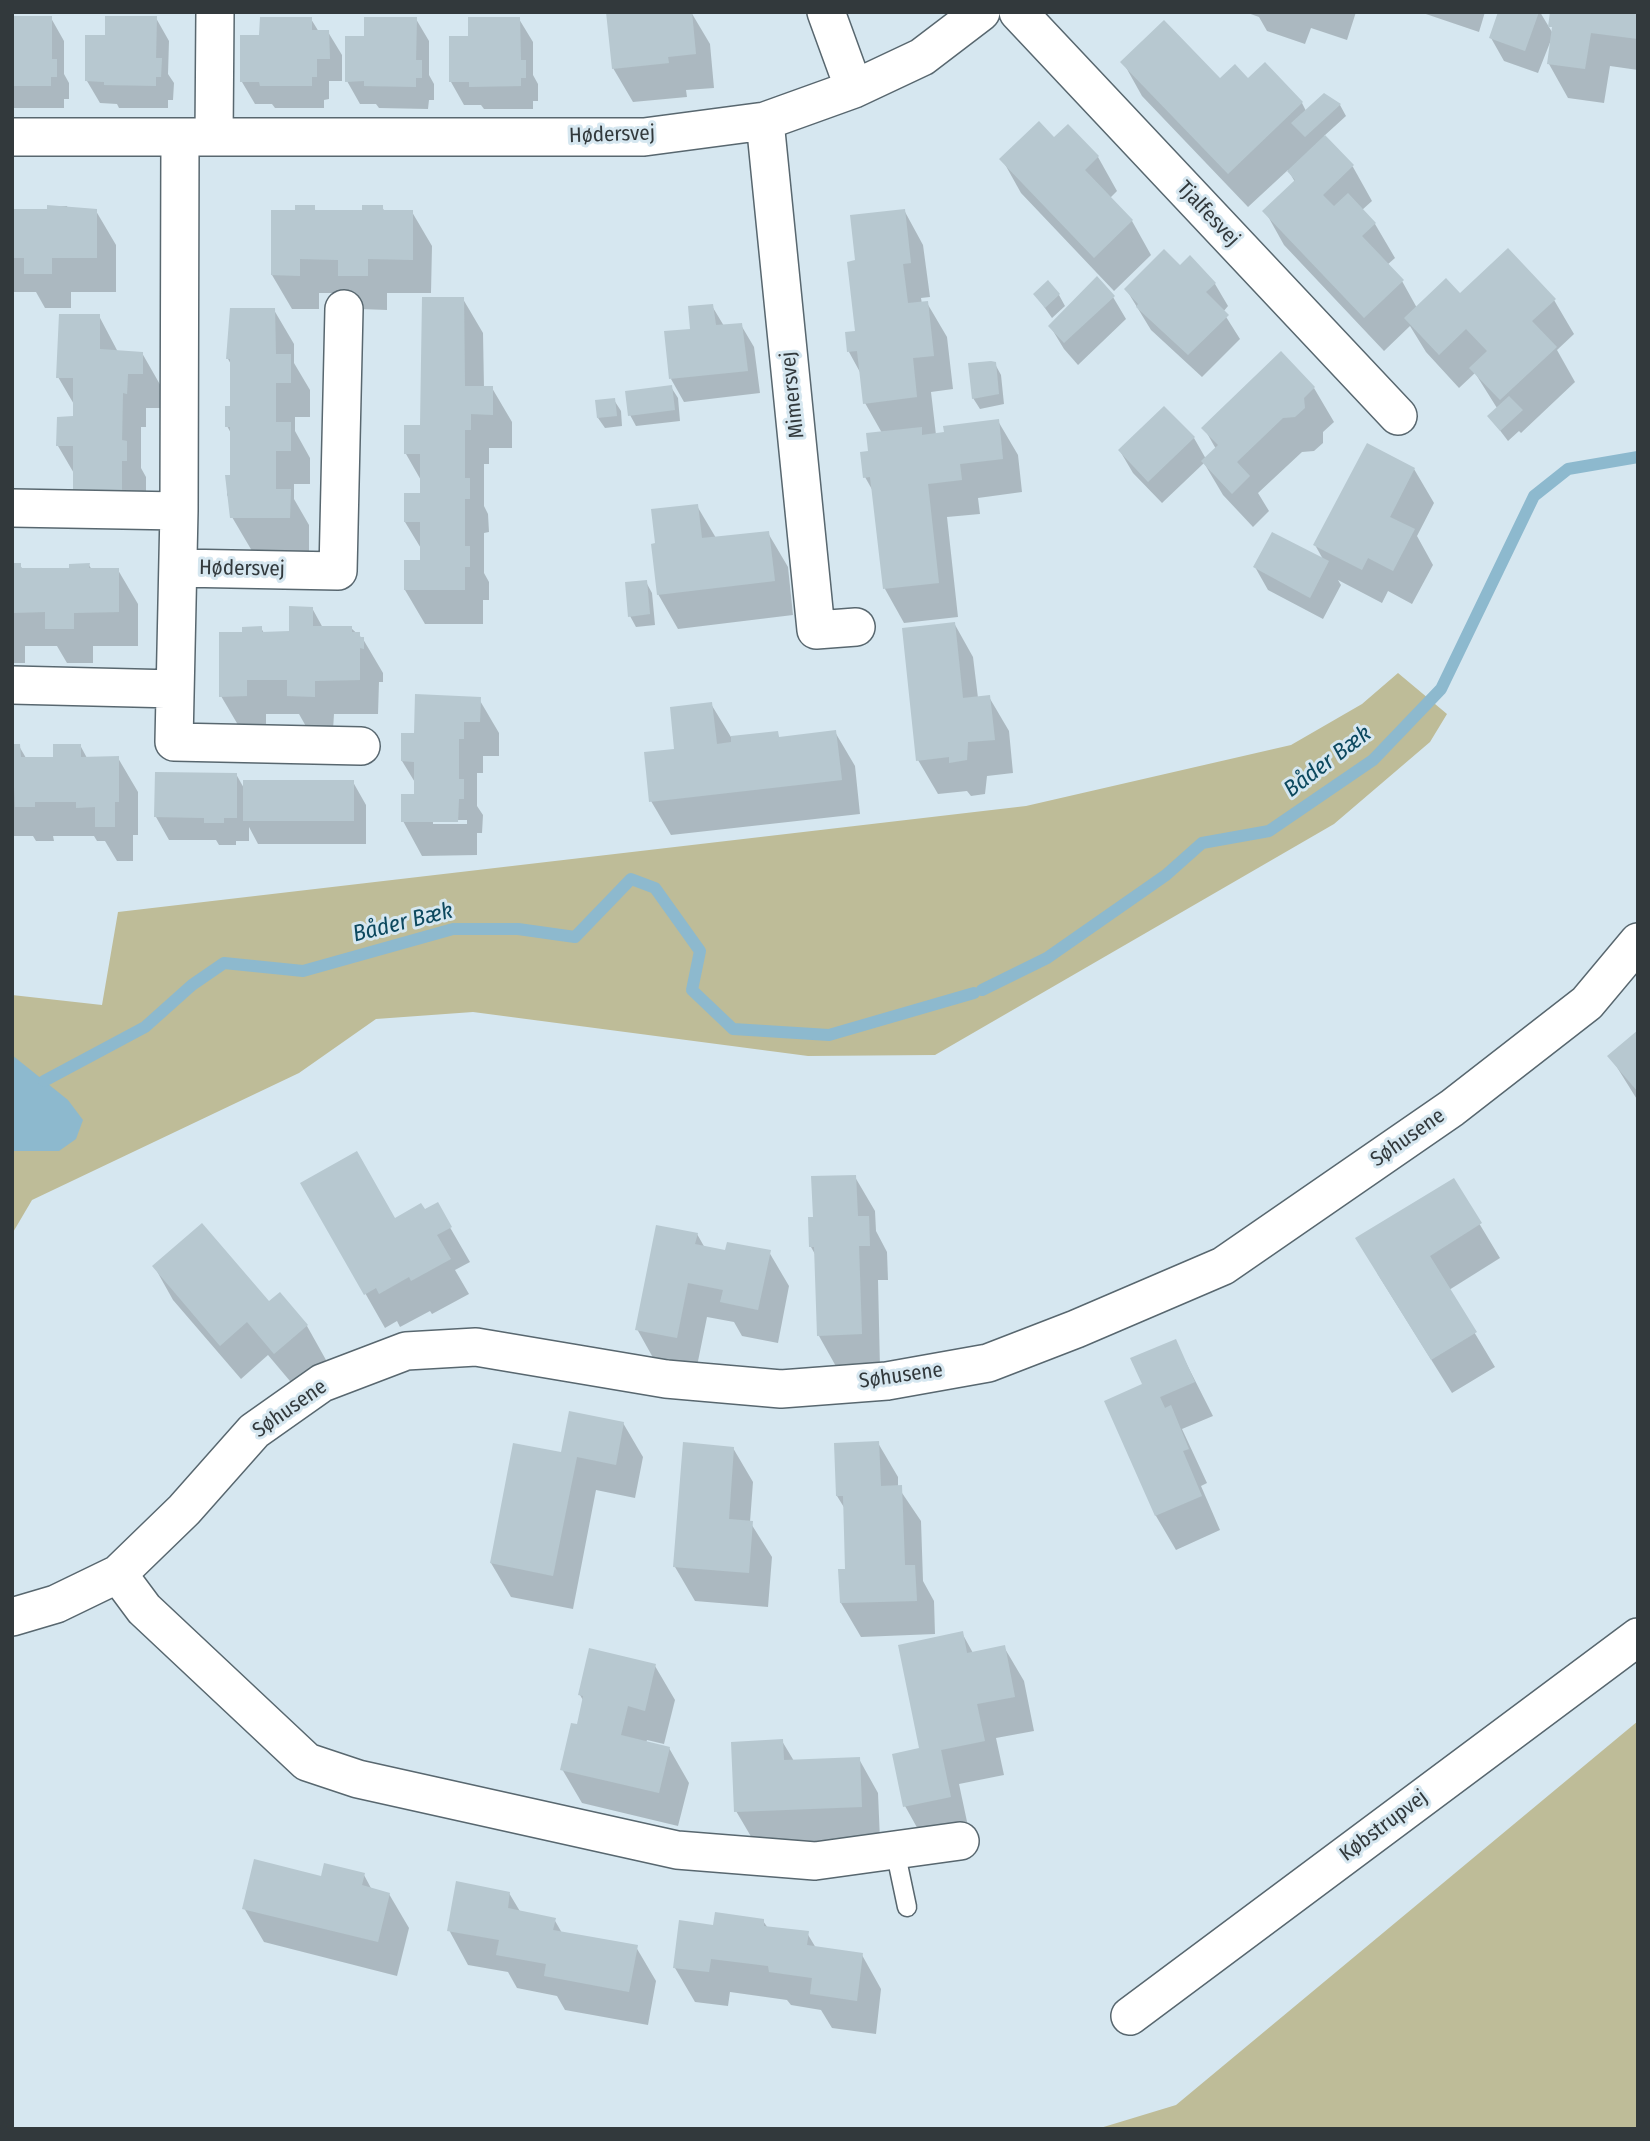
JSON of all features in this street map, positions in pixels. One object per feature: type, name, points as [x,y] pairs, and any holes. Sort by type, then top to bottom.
[{"type":"street","name":"Hødersvej","points":[[215,12],[197,137],[179,511],[174,742],[361,746]]},
{"type":"street","points":[[826,12],[855,89]]},
{"type":"street","name":"Hødersvej","points":[[12,137],[644,137],[765,121],[855,89],[922,57],[981,12]]},
{"type":"street","name":"Tjalfesvej","points":[[1018,12],[1398,416]]},
{"type":"street","name":"Mimersvej","points":[[765,121],[816,630],[856,627]]},
{"type":"street","name":"Hødersvej","points":[[178,568],[338,571],[344,309]]},
{"type":"street","points":[[12,508],[179,511]]},
{"type":"street","points":[[12,685],[175,689]]},
{"type":"street","name":"Søhusene","points":[[12,1617],[56,1604],[118,1574],[184,1510],[254,1431],[322,1383],[406,1351],[476,1347],[666,1379],[780,1389],[887,1381],[988,1363],[1076,1329],[1223,1266],[1269,1235],[1452,1108],[1576,1011],[1638,942]]},
{"type":"street","points":[[118,1574],[144,1609],[307,1762],[358,1779],[677,1850],[814,1861],[960,1841]]},
{"type":"street","name":"Købstrupvej","points":[[1130,2016],[1638,1637]]},
{"type":"lane","points":[[895,1850],[907,1907]]},
{"type":"shaded area","points":[[1398,673],[1447,714],[1430,742],[1334,824],[935,1055],[808,1056],[473,1012],[376,1019],[299,1073],[32,1200],[12,1234],[12,995],[102,1005],[118,912],[1026,806],[1291,745],[1362,704]]},
{"type":"shaded area","points":[[1638,1721],[1638,2129],[1097,2129],[1176,2105]]},
{"type":"water","points":[[12,1055],[68,1100],[83,1120],[76,1139],[59,1151],[12,1151]]},
{"type":"building","points":[[606,12],[692,12],[696,54],[668,57],[669,63],[612,69]]},
{"type":"building","points":[[1498,12],[1539,12],[1525,51],[1489,38]]},
{"type":"building","points":[[1550,12],[1638,12],[1638,39],[1591,33],[1585,69],[1547,64],[1552,27],[1548,27]]},
{"type":"building","points":[[12,16],[52,16],[52,59],[57,59],[57,77],[51,77],[51,86],[12,86]]},
{"type":"building","points":[[105,16],[157,16],[156,58],[162,58],[161,77],[156,77],[156,86],[104,85],[104,82],[85,81],[85,35],[105,35]]},
{"type":"building","points":[[260,17],[312,17],[312,30],[329,30],[330,59],[317,59],[317,77],[312,77],[312,86],[260,86],[259,82],[240,82],[240,35],[259,35]]},
{"type":"building","points":[[364,17],[417,17],[416,60],[422,60],[422,78],[416,78],[416,87],[364,86],[364,81],[345,82],[345,36],[364,36]]},
{"type":"building","points":[[468,17],[520,17],[521,60],[526,60],[526,78],[521,78],[521,86],[469,87],[469,82],[449,82],[449,36],[468,36]]},
{"type":"building","points":[[1164,20],[1220,78],[1235,64],[1248,78],[1265,62],[1303,102],[1228,174],[1120,62]]},
{"type":"building","points":[[1324,93],[1341,104],[1305,137],[1291,123]]},
{"type":"building","points":[[1039,121],[1054,137],[1068,124],[1099,156],[1085,170],[1133,220],[1094,258],[999,159]]},
{"type":"building","points":[[1325,135],[1354,165],[1323,195],[1334,206],[1348,193],[1376,223],[1362,236],[1404,280],[1364,318],[1262,211],[1295,180],[1287,171]]},
{"type":"building","points":[[47,205],[97,209],[97,258],[52,258],[52,274],[24,274],[24,258],[12,258],[12,209],[47,209]]},
{"type":"building","points":[[295,205],[315,205],[315,210],[362,210],[362,205],[383,205],[383,210],[413,210],[413,260],[368,259],[368,276],[338,276],[338,260],[300,259],[300,276],[271,275],[271,210],[295,210]]},
{"type":"building","points":[[905,209],[911,263],[903,264],[908,303],[928,301],[934,356],[913,358],[917,397],[863,404],[857,351],[847,352],[845,332],[855,331],[847,262],[855,260],[850,215]]},
{"type":"building","points":[[1508,248],[1556,299],[1532,321],[1557,347],[1500,400],[1469,368],[1487,351],[1466,329],[1439,355],[1404,318],[1446,278],[1460,293]]},
{"type":"building","points":[[1164,249],[1180,265],[1190,255],[1216,283],[1206,292],[1229,315],[1188,355],[1136,307],[1138,304],[1124,289]]},
{"type":"building","points":[[1097,276],[1115,296],[1064,343],[1048,326]]},
{"type":"building","points":[[1048,280],[1060,294],[1045,308],[1033,294]]},
{"type":"building","points":[[422,297],[464,297],[465,386],[493,386],[493,415],[471,414],[471,430],[465,430],[465,478],[470,478],[470,499],[465,499],[465,546],[470,546],[470,567],[465,567],[465,590],[404,590],[404,560],[420,560],[420,522],[404,522],[404,493],[420,493],[420,454],[404,454],[404,425],[420,425]]},
{"type":"building","points":[[713,304],[716,325],[742,323],[748,371],[669,379],[664,331],[690,329],[688,306]]},
{"type":"building","points":[[230,308],[275,308],[276,354],[291,354],[291,383],[276,383],[276,422],[291,422],[291,451],[276,451],[276,489],[291,489],[290,518],[230,518],[225,475],[230,475],[230,427],[225,427],[225,406],[230,406],[230,359],[226,359]]},
{"type":"building","points":[[59,314],[100,314],[100,349],[143,352],[143,374],[128,374],[127,394],[123,393],[122,440],[127,441],[127,461],[122,461],[122,491],[73,491],[73,446],[56,446],[57,417],[73,416],[73,378],[56,378]]},
{"type":"building","points":[[1281,351],[1315,387],[1304,398],[1305,408],[1295,417],[1283,418],[1237,462],[1250,476],[1232,494],[1201,461],[1218,445],[1201,428]]},
{"type":"building","points":[[996,362],[999,394],[972,399],[968,363]]},
{"type":"building","points":[[672,385],[675,410],[628,416],[625,391]]},
{"type":"building","points":[[1509,396],[1523,410],[1500,431],[1487,416]]},
{"type":"building","points":[[615,398],[617,416],[597,418],[595,400]]},
{"type":"building","points":[[1164,406],[1195,437],[1148,482],[1118,450]]},
{"type":"building","points":[[999,419],[1003,459],[960,464],[962,480],[928,484],[939,583],[883,589],[870,477],[863,478],[860,452],[868,451],[866,433],[922,427],[922,435],[944,432],[943,426]]},
{"type":"building","points":[[1367,443],[1415,468],[1390,517],[1415,529],[1393,571],[1368,558],[1362,570],[1313,545]]},
{"type":"building","points":[[698,504],[702,538],[769,531],[775,581],[657,595],[651,544],[655,543],[651,509]]},
{"type":"building","points":[[1272,532],[1329,561],[1310,598],[1253,567]]},
{"type":"building","points":[[12,563],[21,563],[21,568],[69,568],[69,564],[90,563],[89,568],[119,568],[119,612],[74,613],[74,629],[45,629],[45,612],[12,613]]},
{"type":"building","points":[[647,580],[650,614],[628,617],[625,582]]},
{"type":"building","points":[[289,606],[313,607],[313,626],[352,626],[352,632],[360,632],[360,637],[364,637],[364,649],[360,648],[360,680],[315,681],[315,697],[287,696],[287,680],[247,680],[247,696],[219,697],[219,632],[242,632],[242,627],[262,626],[262,632],[289,631]]},
{"type":"building","points":[[955,622],[963,698],[990,695],[995,740],[968,742],[967,760],[949,763],[949,757],[916,761],[902,628]]},
{"type":"building","points":[[415,694],[481,697],[480,722],[464,722],[464,739],[459,739],[459,779],[464,779],[464,799],[459,799],[458,822],[401,822],[401,794],[414,794],[414,762],[401,761],[401,733],[414,733]]},
{"type":"building","points":[[712,702],[717,744],[731,742],[731,736],[778,731],[779,737],[836,730],[842,780],[649,802],[644,752],[674,749],[670,707]]},
{"type":"building","points":[[12,744],[20,744],[21,757],[53,757],[53,744],[81,744],[81,757],[119,756],[119,802],[115,802],[115,827],[95,827],[95,807],[76,808],[76,802],[35,802],[35,807],[15,807]]},
{"type":"building","points":[[155,772],[237,773],[237,818],[224,818],[224,823],[204,823],[204,818],[154,817]]},
{"type":"building","points":[[243,780],[354,780],[354,821],[243,821]]},
{"type":"building","points":[[1638,1030],[1638,1092],[1607,1056]]},
{"type":"building","points":[[357,1151],[395,1218],[421,1203],[425,1209],[438,1202],[452,1227],[437,1235],[451,1259],[411,1281],[409,1277],[379,1294],[376,1288],[364,1295],[300,1183]]},
{"type":"building","points":[[856,1175],[858,1216],[869,1216],[870,1246],[859,1246],[862,1334],[817,1336],[814,1247],[809,1247],[808,1217],[813,1217],[811,1176]]},
{"type":"building","points":[[1454,1178],[1482,1223],[1430,1256],[1477,1332],[1431,1360],[1355,1238]]},
{"type":"building","points":[[202,1223],[269,1301],[280,1292],[308,1325],[274,1354],[247,1322],[220,1346],[152,1266]]},
{"type":"building","points":[[656,1225],[698,1233],[695,1244],[725,1250],[727,1242],[771,1250],[758,1310],[720,1302],[723,1290],[688,1283],[677,1338],[635,1330]]},
{"type":"building","points":[[1176,1339],[1195,1382],[1160,1397],[1165,1408],[1171,1405],[1189,1449],[1183,1451],[1202,1496],[1155,1516],[1104,1401],[1142,1384],[1130,1358]]},
{"type":"building","points":[[569,1411],[624,1422],[616,1465],[577,1457],[553,1576],[490,1563],[513,1443],[561,1452]]},
{"type":"building","points":[[879,1441],[881,1486],[902,1485],[905,1565],[915,1565],[917,1601],[840,1603],[838,1569],[845,1569],[843,1496],[836,1496],[834,1443]]},
{"type":"building","points":[[683,1442],[734,1447],[729,1519],[753,1521],[749,1573],[673,1567]]},
{"type":"building","points":[[963,1631],[967,1653],[1005,1645],[1015,1697],[977,1704],[985,1741],[941,1750],[951,1797],[903,1807],[892,1754],[919,1748],[898,1645]]},
{"type":"building","points":[[589,1648],[656,1664],[645,1711],[628,1706],[621,1735],[670,1747],[659,1793],[560,1770],[571,1723],[577,1724],[583,1696],[578,1695]]},
{"type":"building","points":[[783,1739],[784,1760],[860,1757],[862,1807],[734,1812],[731,1742]]},
{"type":"building","points":[[254,1859],[321,1876],[324,1863],[365,1873],[362,1885],[390,1893],[378,1942],[242,1909]]},
{"type":"building","points":[[456,1881],[510,1892],[508,1908],[556,1918],[553,1930],[638,1945],[629,1992],[544,1976],[546,1964],[496,1955],[499,1940],[447,1931]]},
{"type":"building","points":[[715,1912],[764,1919],[764,1926],[809,1931],[807,1945],[863,1953],[857,2001],[810,1994],[812,1978],[769,1972],[768,1966],[711,1959],[709,1972],[673,1968],[679,1920],[713,1925]]},
{"type":"waterway","name":"Båder Bæk","points":[[982,990],[1047,958],[1166,875],[1202,843],[1269,831],[1373,760],[1441,689],[1534,496],[1568,469],[1638,457]]},
{"type":"waterway","name":"Båder Bæk","points":[[44,1081],[145,1027],[192,985],[224,963],[303,971],[453,929],[518,929],[575,937],[631,879],[655,888],[700,951],[692,990],[733,1029],[829,1035],[974,993]]}]
